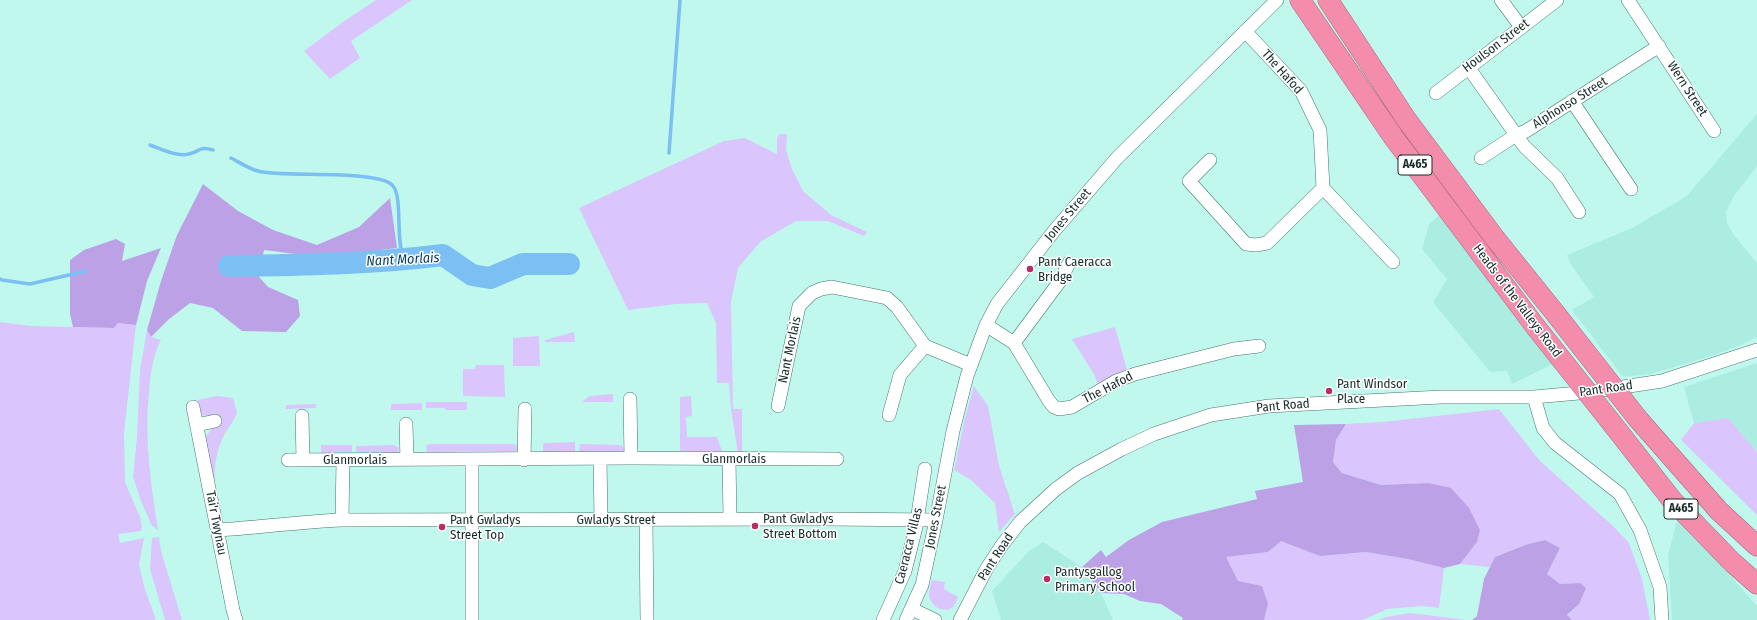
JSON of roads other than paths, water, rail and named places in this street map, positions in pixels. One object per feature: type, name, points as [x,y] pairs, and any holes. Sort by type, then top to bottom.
[{"type":"highway","name":"Heads of the Valleys Road","points":[[1300,0],[1394,138],[1535,326],[1672,500],[1733,563],[1757,584]]},
{"type":"highway","name":"Heads of the Valleys Road","points":[[1328,0],[1406,119],[1494,237],[1638,419],[1719,511],[1757,546]]},
{"type":"street","name":"Jones Street","points":[[909,614],[922,585],[953,431],[970,365],[986,325],[1004,293],[1054,231],[1117,158],[1277,0]]},
{"type":"street","points":[[1501,0],[1521,27]]},
{"type":"street","name":"Houlson Street","points":[[1436,93],[1557,0]]},
{"type":"street","name":"Wern Street","points":[[1628,0],[1714,132]]},
{"type":"street","name":"The Hafod","points":[[1245,31],[1301,91],[1320,130],[1324,175],[1323,188]]},
{"type":"street","name":"Alphonso Street","points":[[1481,158],[1659,46]]},
{"type":"street","points":[[1468,67],[1516,135],[1536,159],[1557,178],[1579,212]]},
{"type":"street","points":[[1572,101],[1631,189]]},
{"type":"street","points":[[1210,160],[1188,182],[1246,244],[1256,245],[1267,243],[1323,188],[1392,262]]},
{"type":"street","points":[[1014,343],[1060,281],[1069,263]]},
{"type":"street","name":"Nant Morlais","points":[[778,406],[799,306],[808,296],[821,289],[832,287],[887,298],[897,307],[925,346]]},
{"type":"street","name":"The Hafod","points":[[986,325],[1014,343],[1049,401],[1054,407],[1059,409],[1072,407],[1116,381],[1135,374],[1234,349],[1259,346]]},
{"type":"street","points":[[889,415],[900,375],[925,346],[970,365]]},
{"type":"street","name":"Pant Road","points":[[960,620],[1002,545],[1020,522],[1056,489],[1078,473],[1122,449],[1154,434],[1211,415],[1270,406],[1440,397],[1534,397],[1590,392],[1662,381],[1757,350]]},
{"type":"street","points":[[1534,397],[1543,428],[1555,443],[1620,494],[1640,530],[1660,587],[1662,620]]},
{"type":"street","points":[[630,399],[631,458]]},
{"type":"street","name":"Tai'r Twynau","points":[[193,407],[236,620]]},
{"type":"street","points":[[524,460],[525,409]]},
{"type":"street","points":[[302,416],[303,459]]},
{"type":"street","points":[[197,425],[215,421]]},
{"type":"street","points":[[406,424],[406,460]]},
{"type":"street","name":"Glanmorlais","points":[[288,460],[524,460],[631,458],[837,459]]},
{"type":"street","points":[[600,459],[601,520]]},
{"type":"street","points":[[729,459],[730,519]]},
{"type":"street","points":[[342,520],[343,460]]},
{"type":"street","points":[[472,460],[472,620]]},
{"type":"street","name":"Caeracca Villas","points":[[883,620],[905,571],[917,519],[925,469]]},
{"type":"street","name":"Gwladys Street","points":[[218,530],[296,524],[302,522],[342,520],[936,520]]},
{"type":"street","points":[[646,520],[647,620]]},
{"type":"street","points":[[909,614],[935,620]]},
{"type":"waterway","points":[[669,153],[680,0]]},
{"type":"waterway","points":[[150,145],[169,152],[184,155],[202,149],[213,150]]},
{"type":"waterway","points":[[231,158],[255,170],[270,173],[370,177],[385,181],[393,186],[398,200],[400,241],[404,260]]},
{"type":"waterway","name":"Nant Morlais","points":[[229,266],[363,262],[443,255],[472,275],[490,278],[523,264],[569,264]]},
{"type":"waterway","name":"Nant Morlais","points":[[0,279],[30,284],[86,271]]},
{"type":"place","name":"Pant Caeracca Bridge","points":[[1030,269]]},
{"type":"place","name":"Pant Windsor Place","points":[[1329,391]]},
{"type":"place","name":"Pant Gwladys Street Bottom","points":[[755,526]]},
{"type":"place","name":"Pant Gwladys Street Top","points":[[442,527]]},
{"type":"place","name":"Pantysgallog Primary School","points":[[1047,579]]}]
